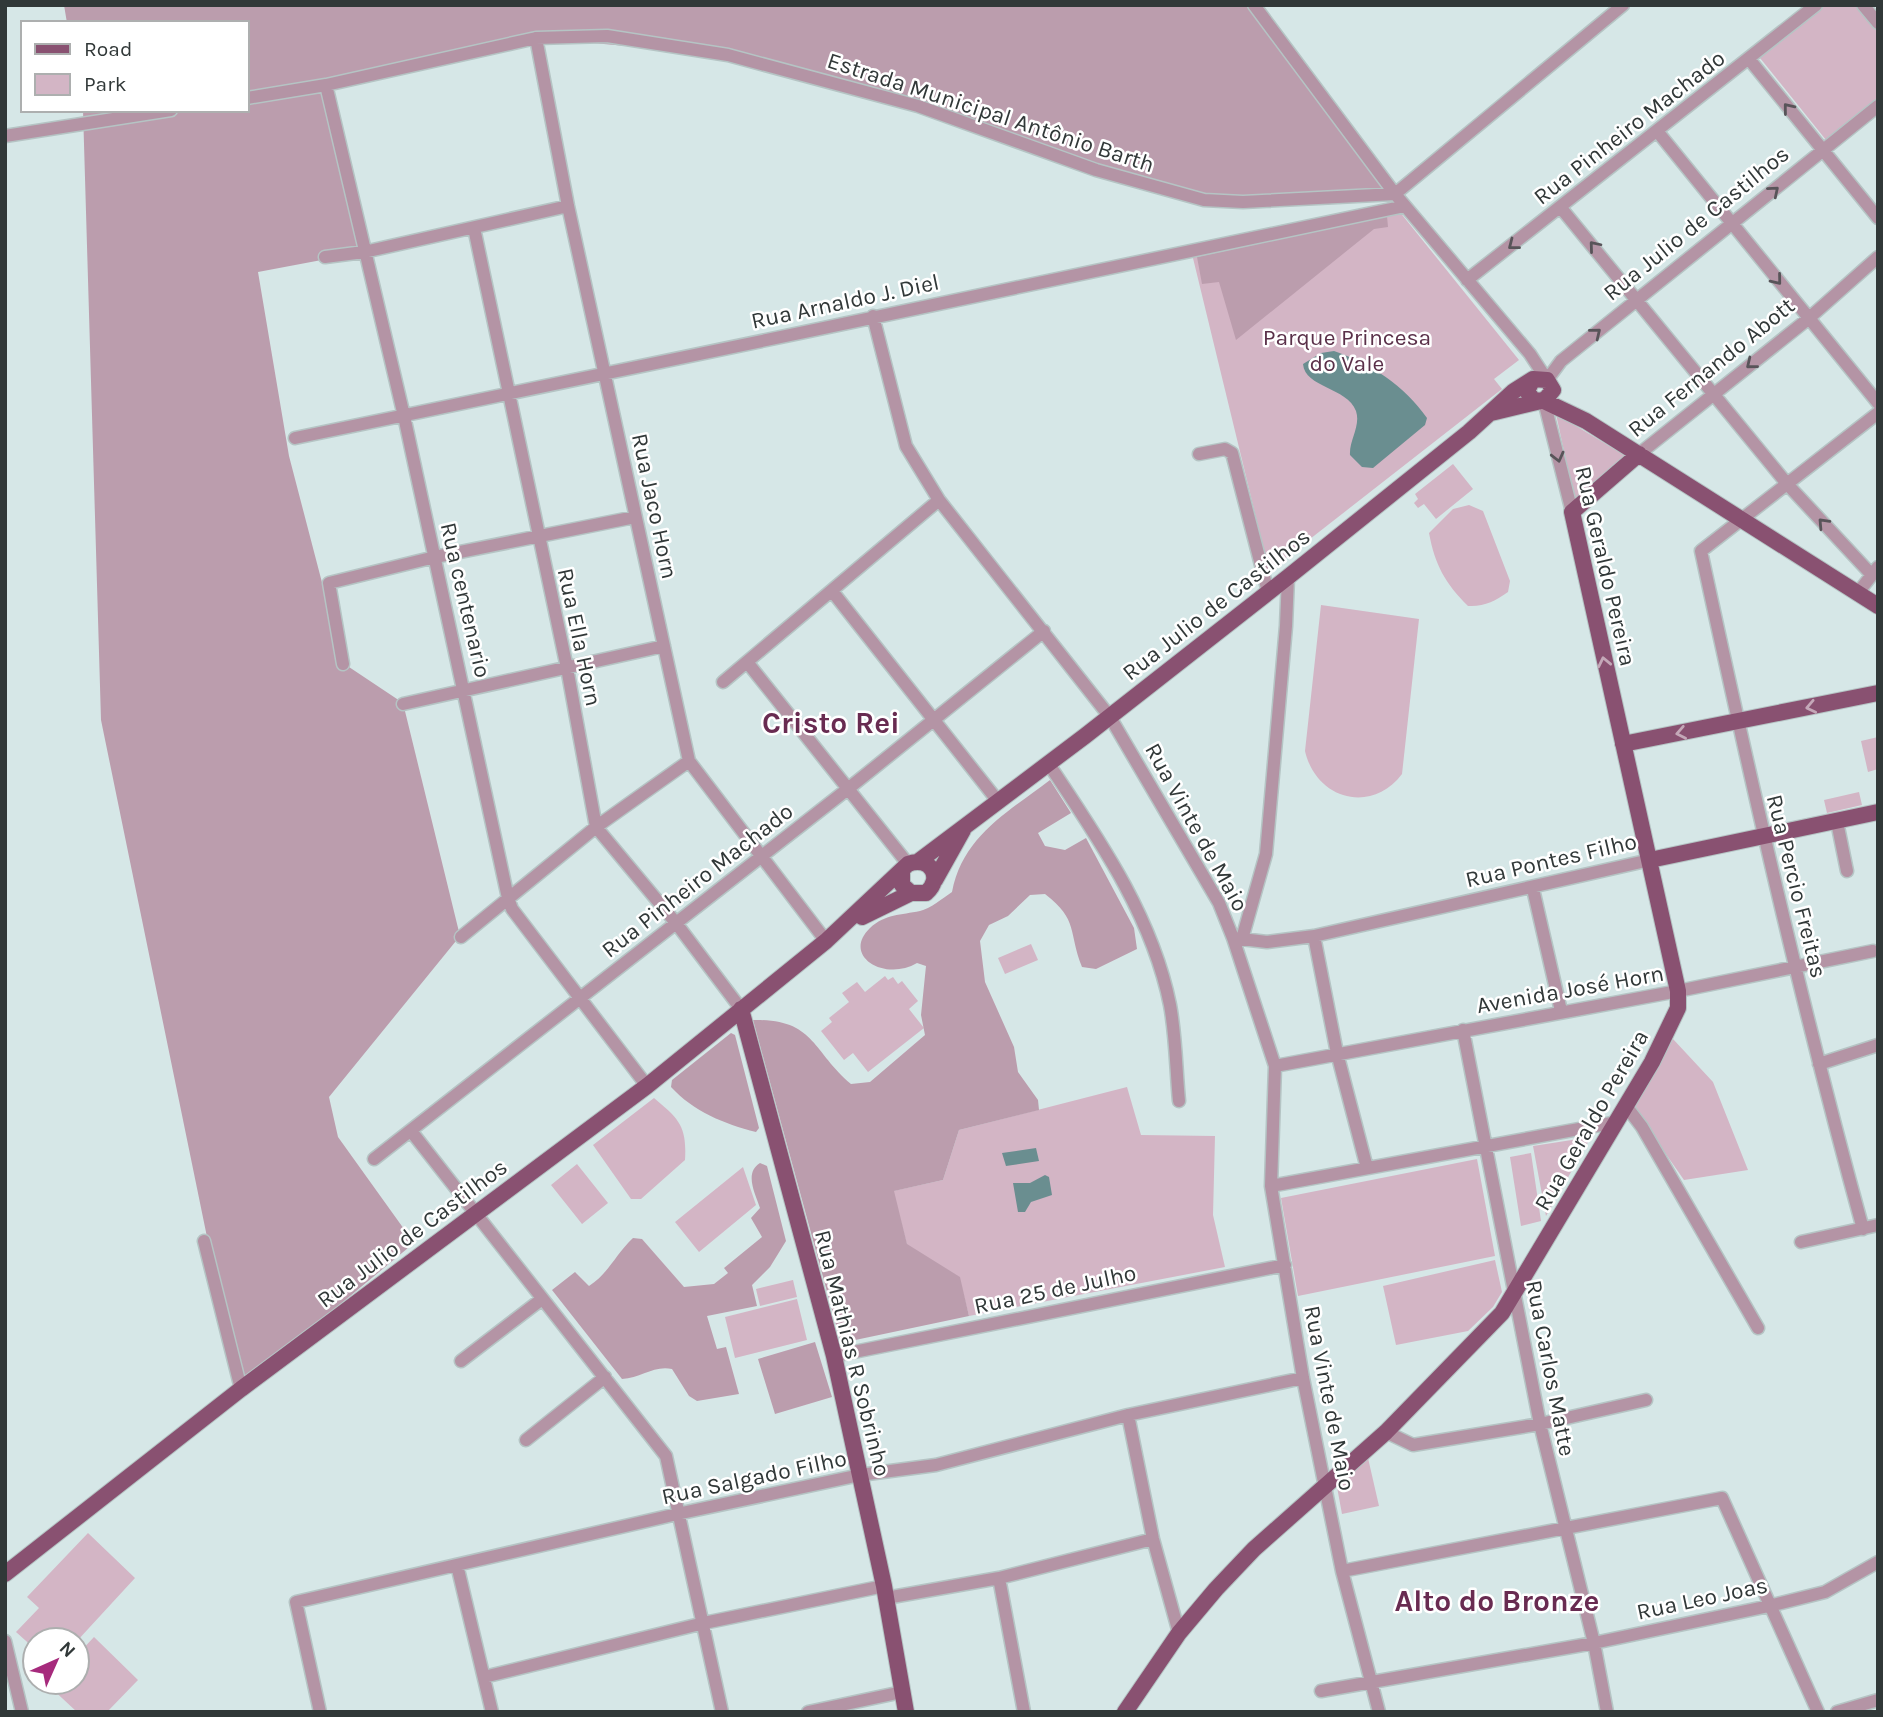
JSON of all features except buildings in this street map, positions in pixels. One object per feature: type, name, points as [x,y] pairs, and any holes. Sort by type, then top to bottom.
[{"type":"main road","points":[[1586,421],[1540,379],[1528,386],[1533,400],[1544,401],[1586,421],[1878,606]]},
{"type":"main road","name":"Rua Julio de Castilhos","points":[[5,1574],[241,1389],[647,1086],[827,941],[910,866],[1110,717],[1489,414],[1514,391],[1540,379]]},
{"type":"main road","name":"Rua Julio de Castilhos","points":[[1489,414],[1544,401]]},
{"type":"main road","name":"Rua Fernando Abott","points":[[1572,512],[1620,467],[1639,454]]},
{"type":"main road","points":[[1620,467],[1659,466]]},
{"type":"main road","name":"Rua Geraldo Pereira","points":[[1125,1712],[1179,1633],[1254,1549],[1386,1432],[1489,1328],[1514,1295],[1617,1122],[1678,1008],[1678,991],[1572,512]]},
{"type":"main road","points":[[1623,744],[1878,693]]},
{"type":"main road","name":"Rua Pontes Filho","points":[[1650,860],[1878,812]]},
{"type":"main road","name":"Rua Julio de Castilhos","points":[[935,880],[966,825]]},
{"type":"main road","points":[[910,866],[933,870],[935,880],[926,893],[911,893],[902,885],[910,866]]},
{"type":"main road","name":"Rua Julio de Castilhos","points":[[844,926],[911,893]]},
{"type":"main road","name":"Rua Mathias R Sobrinho","points":[[741,1009],[834,1356],[885,1592],[906,1712]]},
{"type":"street","points":[[1254,5],[1395,194],[1522,348],[1533,372],[1540,379]]},
{"type":"street","points":[[1395,194],[1623,5]]},
{"type":"street","name":"Rua Pinheiro Machado","points":[[1467,281],[1816,5]]},
{"type":"street","points":[[1863,5],[1878,23]]},
{"type":"street","name":"Estrada Municipal Antônio Barth","points":[[248,98],[326,85],[536,38],[607,36],[728,55],[918,106],[1096,170],[1204,200],[1243,202],[1395,194]]},
{"type":"street","name":"Rua Jaco Horn","points":[[536,38],[568,206],[689,761],[827,941]]},
{"type":"street","points":[[1749,59],[1878,218]]},
{"type":"street","name":"Rua centenario","points":[[326,85],[404,416],[508,898],[512,909],[579,1000],[647,1086]]},
{"type":"street","name":"Rua Julio de Castilhos","points":[[1540,379],[1878,106]]},
{"type":"street","points":[[5,136],[158,112]]},
{"type":"street","points":[[1657,131],[1878,403]]},
{"type":"street","points":[[325,257],[364,252],[568,206]]},
{"type":"street","name":"Rua Arnaldo J. Diel","points":[[295,438],[510,396],[873,316],[1405,206]]},
{"type":"street","points":[[1561,208],[1638,298],[1788,485],[1874,570],[1857,594]]},
{"type":"street","name":"Rua Ella Horn","points":[[474,228],[566,668],[596,827],[676,923],[741,1009]]},
{"type":"street","name":"Rua Fernando Abott","points":[[1639,454],[1808,319],[1878,257]]},
{"type":"street","name":"Rua Vinte de Maio","points":[[873,316],[906,446],[939,500],[1110,717],[1238,939],[1275,1066],[1271,1186],[1303,1378],[1342,1571],[1374,1684],[1379,1712]]},
{"type":"street","name":"Rua Geraldo Pereira","points":[[1544,401],[1572,512]]},
{"type":"street","points":[[1743,519],[1878,413]]},
{"type":"street","points":[[1199,454],[1225,449],[1232,453],[1268,592]]},
{"type":"street","points":[[723,682],[939,500]]},
{"type":"street","points":[[343,664],[329,583],[435,557],[635,517]]},
{"type":"street","name":"Rua Percio Freitas","points":[[1743,519],[1701,551],[1763,836],[1863,1228]]},
{"type":"street","points":[[1238,939],[1266,854],[1286,626],[1287,577]]},
{"type":"street","points":[[832,590],[997,800]]},
{"type":"street","name":"Rua Pinheiro Machado","points":[[374,1159],[849,788],[1044,631]]},
{"type":"street","points":[[403,704],[664,646]]},
{"type":"street","points":[[747,662],[910,866]]},
{"type":"street","points":[[461,937],[596,827],[689,761]]},
{"type":"street","points":[[1048,763],[1105,849],[1140,916],[1170,1004],[1178,1101]]},
{"type":"street","points":[[1837,822],[1847,871]]},
{"type":"street","name":"Rua Pontes Filho","points":[[1238,939],[1267,942],[1314,936],[1533,889],[1650,860]]},
{"type":"street","points":[[1533,889],[1561,1011]]},
{"type":"street","points":[[1314,936],[1337,1053],[1367,1168]]},
{"type":"street","name":"Avenida José Horn","points":[[1275,1066],[1678,991],[1873,951]]},
{"type":"street","name":"Rua Carlos Matte","points":[[1463,1030],[1540,1424],[1563,1529],[1594,1643],[1607,1712]]},
{"type":"street","points":[[1819,1064],[1878,1045]]},
{"type":"street","points":[[1626,1106],[1642,1127],[1758,1328]]},
{"type":"street","points":[[1271,1186],[1617,1122]]},
{"type":"street","points":[[411,1130],[666,1456],[722,1712]]},
{"type":"street","points":[[1801,1242],[1878,1225]]},
{"type":"street","points":[[204,1241],[241,1389]]},
{"type":"street","name":"Rua 25 de Julho","points":[[834,1356],[1284,1265]]},
{"type":"street","points":[[461,1361],[542,1299]]},
{"type":"street","points":[[526,1440],[605,1377]]},
{"type":"street","name":"Rua Salgado Filho","points":[[320,1712],[296,1602],[677,1514],[860,1475],[936,1465],[1128,1415],[1303,1378]]},
{"type":"street","points":[[1386,1432],[1413,1445],[1540,1424],[1646,1400]]},
{"type":"street","points":[[1128,1415],[1153,1539],[1179,1633]]},
{"type":"street","points":[[1342,1571],[1722,1498],[1818,1712]]},
{"type":"street","points":[[484,1678],[704,1623],[885,1592],[999,1578],[1153,1539]]},
{"type":"street","name":"Rua Leo Joas","points":[[1321,1691],[1374,1684],[1594,1643],[1769,1606],[1825,1592],[1878,1562]]},
{"type":"street","points":[[457,1565],[492,1712]]},
{"type":"street","points":[[999,1578],[1024,1712]]},
{"type":"street","points":[[5,1641],[22,1712]]},
{"type":"street","points":[[808,1712],[902,1692]]},
{"type":"street","points":[[1837,1712],[1878,1700]]},
{"type":"green space","points":[[1825,5],[1857,5],[1878,31],[1878,98],[1826,140],[1760,58]]},
{"type":"green space","name":"Parque Princesa do Vale","points":[[1399,211],[1519,360],[1494,379],[1502,389],[1269,571],[1192,254]]},
{"type":"green space","points":[[1556,414],[1626,456],[1575,502]]},
{"type":"green space","points":[[1453,464],[1473,489],[1436,519],[1424,504],[1418,508],[1414,503],[1418,499],[1415,494]]},
{"type":"green space","points":[[1469,505],[1483,511],[1510,581],[1508,592],[1479,606],[1468,606],[1447,581],[1434,555],[1429,533],[1453,509]]},
{"type":"green space","points":[[1321,605],[1419,619],[1402,774],[1389,787],[1375,794],[1346,796],[1332,790],[1320,781],[1305,751]]},
{"type":"green space","points":[[1878,737],[1878,769],[1868,772],[1861,741]]},
{"type":"green space","points":[[1859,792],[1862,805],[1827,813],[1824,800]]},
{"type":"green space","points":[[1031,944],[1038,960],[1005,974],[998,958]]},
{"type":"green space","points":[[885,976],[888,980],[893,977],[898,984],[902,981],[918,1001],[909,1009],[924,1028],[868,1072],[853,1053],[844,1060],[821,1031],[832,1022],[829,1018],[849,1002],[842,993],[857,982],[865,992]]},
{"type":"green space","points":[[1673,1039],[1713,1082],[1748,1170],[1684,1180],[1633,1107]]},
{"type":"green space","points":[[1127,1087],[1141,1135],[1215,1136],[1213,1215],[1225,1267],[969,1316],[959,1277],[907,1245],[893,1191],[943,1180],[959,1130]]},
{"type":"green space","points":[[654,1098],[680,1124],[685,1139],[685,1160],[641,1199],[631,1199],[593,1145]]},
{"type":"green space","points":[[1591,1137],[1546,1216],[1533,1146]]},
{"type":"green space","points":[[1531,1153],[1541,1221],[1521,1226],[1510,1157]]},
{"type":"green space","points":[[1477,1159],[1495,1256],[1298,1296],[1281,1198]]},
{"type":"green space","points":[[577,1164],[608,1203],[582,1224],[551,1185]]},
{"type":"green space","points":[[743,1167],[756,1205],[699,1252],[675,1222]]},
{"type":"green space","points":[[1495,1260],[1502,1292],[1493,1307],[1468,1331],[1396,1345],[1383,1286]]},
{"type":"green space","points":[[793,1280],[797,1297],[760,1306],[756,1289]]},
{"type":"green space","points":[[797,1299],[807,1340],[735,1358],[725,1317]]},
{"type":"green space","points":[[1368,1458],[1379,1506],[1342,1514],[1337,1487]]},
{"type":"green space","points":[[88,1533],[135,1578],[91,1626],[22,1626],[39,1608],[27,1597]]},
{"type":"green space","points":[[94,1637],[138,1680],[107,1712],[77,1712],[60,1696],[91,1696],[91,1640]]},
{"type":"shaded area","points":[[64,5],[1254,5],[1395,194],[1204,200],[918,106],[728,55],[536,38],[326,85],[364,252],[258,272],[289,456],[343,663],[403,703],[460,936],[329,1097],[338,1137],[414,1243],[244,1384],[207,1237],[101,720],[83,112],[248,112],[248,21],[67,21]]},
{"type":"shaded area","points":[[1387,216],[1388,227],[1374,229],[1236,340],[1219,282],[1202,284],[1197,257]]},
{"type":"shaded area","points":[[1050,780],[1071,813],[1038,833],[1045,846],[1065,850],[1086,838],[1134,928],[1137,949],[1096,969],[1082,967],[1068,919],[1045,894],[1030,895],[1008,916],[989,925],[980,941],[985,982],[1014,1047],[1018,1072],[1038,1100],[1039,1110],[959,1130],[943,1180],[894,1191],[907,1244],[960,1277],[969,1316],[841,1343],[753,1020],[773,1021],[801,1031],[851,1084],[870,1082],[925,1035],[921,1015],[926,966],[917,963],[905,968],[880,968],[864,956],[862,938],[881,920],[924,910],[952,892],[966,856],[989,827]]},
{"type":"shaded area","points":[[731,1033],[735,1035],[759,1128],[756,1132],[710,1116],[671,1087],[672,1080]]},
{"type":"shaded area","points":[[760,1163],[767,1166],[786,1241],[770,1267],[752,1285],[757,1306],[707,1316],[717,1349],[726,1347],[739,1394],[697,1401],[689,1396],[672,1369],[665,1368],[622,1379],[552,1290],[575,1272],[589,1286],[602,1275],[633,1238],[642,1239],[684,1287],[714,1284],[728,1273],[724,1268],[762,1237],[751,1218],[760,1208],[752,1178],[755,1167]]},
{"type":"shaded area","points":[[815,1342],[832,1397],[775,1414],[758,1359]]},
{"type":"water","points":[[1334,351],[1361,362],[1386,377],[1408,395],[1427,418],[1425,425],[1373,468],[1362,467],[1350,455],[1357,422],[1356,411],[1351,403],[1305,372],[1303,364],[1321,353]]},
{"type":"water","points":[[1036,1148],[1039,1161],[1006,1166],[1002,1153]]},
{"type":"water","points":[[1045,1175],[1049,1177],[1052,1195],[1031,1202],[1025,1212],[1018,1212],[1013,1183],[1030,1183]]},
{"type":"district","name":"Cristo Rei","points":[[831,723]]},
{"type":"district","name":"Alto do Bronze","points":[[1497,1601]]}]
